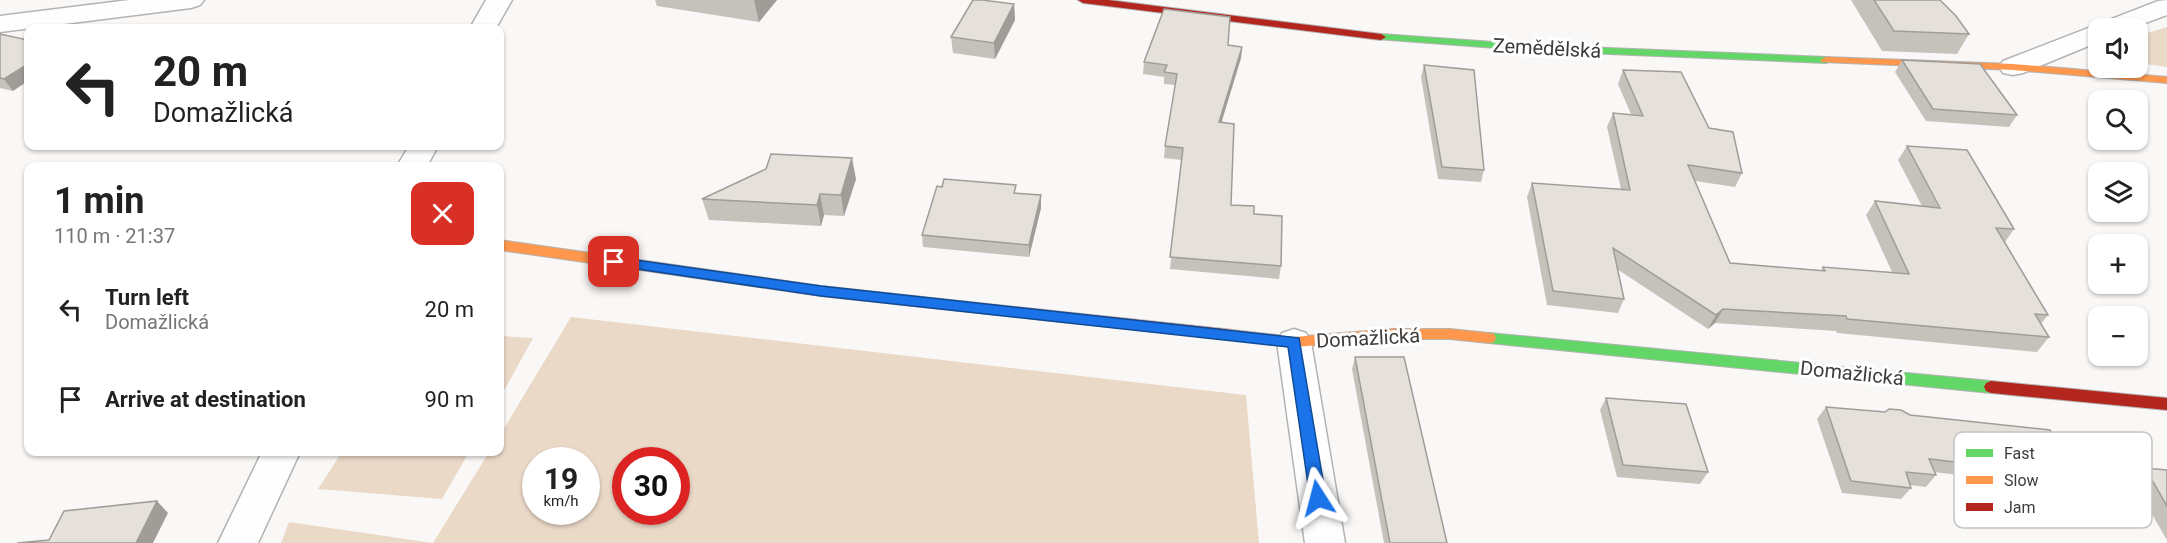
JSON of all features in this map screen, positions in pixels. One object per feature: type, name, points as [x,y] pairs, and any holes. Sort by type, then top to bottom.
[{"type":"street","points":[[0,24],[190,0]]},
{"type":"street","points":[[485,24],[499,0]]},
{"type":"street","name":"Zemědělská","points":[[1083,0],[1414,40],[2013,68],[2167,80]]},
{"type":"street","points":[[2136,18],[2167,6]]},
{"type":"street","name":"Zemědělská","points":[[2013,68],[2088,37]]},
{"type":"street","name":"Domažlická","points":[[504,246],[821,291],[1294,342],[1392,334],[1450,334],[2167,404]]},
{"type":"street","points":[[1294,342],[1325,543]]},
{"type":"street","points":[[238,543],[279,456]]},
{"type":"shaded area","points":[[2167,27],[2167,67],[2148,64],[2148,33]]},
{"type":"shaded area","points":[[571,317],[1246,395],[1259,543],[433,543],[487,456],[504,456],[504,428]]},
{"type":"shaded area","points":[[504,336],[533,338],[504,391]]},
{"type":"shaded area","points":[[339,456],[467,456],[442,499],[318,489]]},
{"type":"shaded area","points":[[289,522],[433,543],[281,543]]},
{"type":"building","points":[[973,0],[1014,4],[994,43],[951,37]]},
{"type":"building","points":[[1874,0],[1940,0],[1969,34],[1894,31]]},
{"type":"building","points":[[1164,9],[1230,17],[1228,45],[1242,47],[1219,122],[1234,124],[1231,205],[1254,206],[1254,214],[1282,216],[1281,266],[1170,257],[1183,148],[1165,146],[1177,74],[1164,72],[1167,65],[1144,62]]},
{"type":"building","points":[[0,34],[24,39],[24,66],[4,79],[0,78]]},
{"type":"building","points":[[1902,60],[1980,64],[2017,115],[1933,109]]},
{"type":"building","points":[[1424,65],[1474,70],[1484,170],[1442,167]]},
{"type":"building","points":[[1623,70],[1681,72],[1709,128],[1733,132],[1742,173],[1688,165],[1730,263],[1825,271],[1823,267],[1909,274],[1875,201],[1940,208],[1907,146],[1967,150],[2014,229],[1996,228],[2048,315],[2035,314],[2049,337],[1847,319],[1846,316],[1723,309],[1716,315],[1613,248],[1624,299],[1553,291],[1532,183],[1630,190],[1613,113],[1643,116]]},
{"type":"building","points":[[771,154],[852,158],[841,195],[820,194],[817,205],[702,199],[766,169]]},
{"type":"building","points":[[944,179],[1016,185],[1014,193],[1041,195],[1029,245],[922,235],[937,186],[942,187]]},
{"type":"building","points":[[1355,357],[1404,357],[1447,543],[1390,543]]},
{"type":"building","points":[[1606,398],[1686,404],[1708,472],[1623,465]]},
{"type":"building","points":[[1826,407],[1885,412],[1889,409],[1901,410],[1910,415],[2050,430],[2051,432],[1954,432],[1954,462],[1929,459],[1936,475],[1906,472],[1911,488],[1851,481]]},
{"type":"building","points":[[2152,469],[2167,470],[2167,506],[2152,480]]},
{"type":"building","points":[[157,501],[136,543],[17,543],[49,540],[64,511]]},
{"type":"traffic: fast","points":[[1381,37],[1535,48],[1826,60]]},
{"type":"traffic: fast","points":[[1489,338],[1991,387]]},
{"type":"traffic: slow","points":[[1826,60],[2013,67],[2167,80]]},
{"type":"traffic: slow","points":[[504,246],[821,291],[960,306]]},
{"type":"traffic: slow","points":[[1224,334],[1294,342],[1392,334],[1450,334],[1489,338]]},
{"type":"traffic: jam","points":[[1083,0],[1381,37]]},
{"type":"traffic: jam","points":[[960,306],[1224,334]]},
{"type":"traffic: jam","points":[[1991,387],[2167,404]]},
{"type":"route","points":[[614,262],[821,291],[1294,342],[1318,498]]}]
